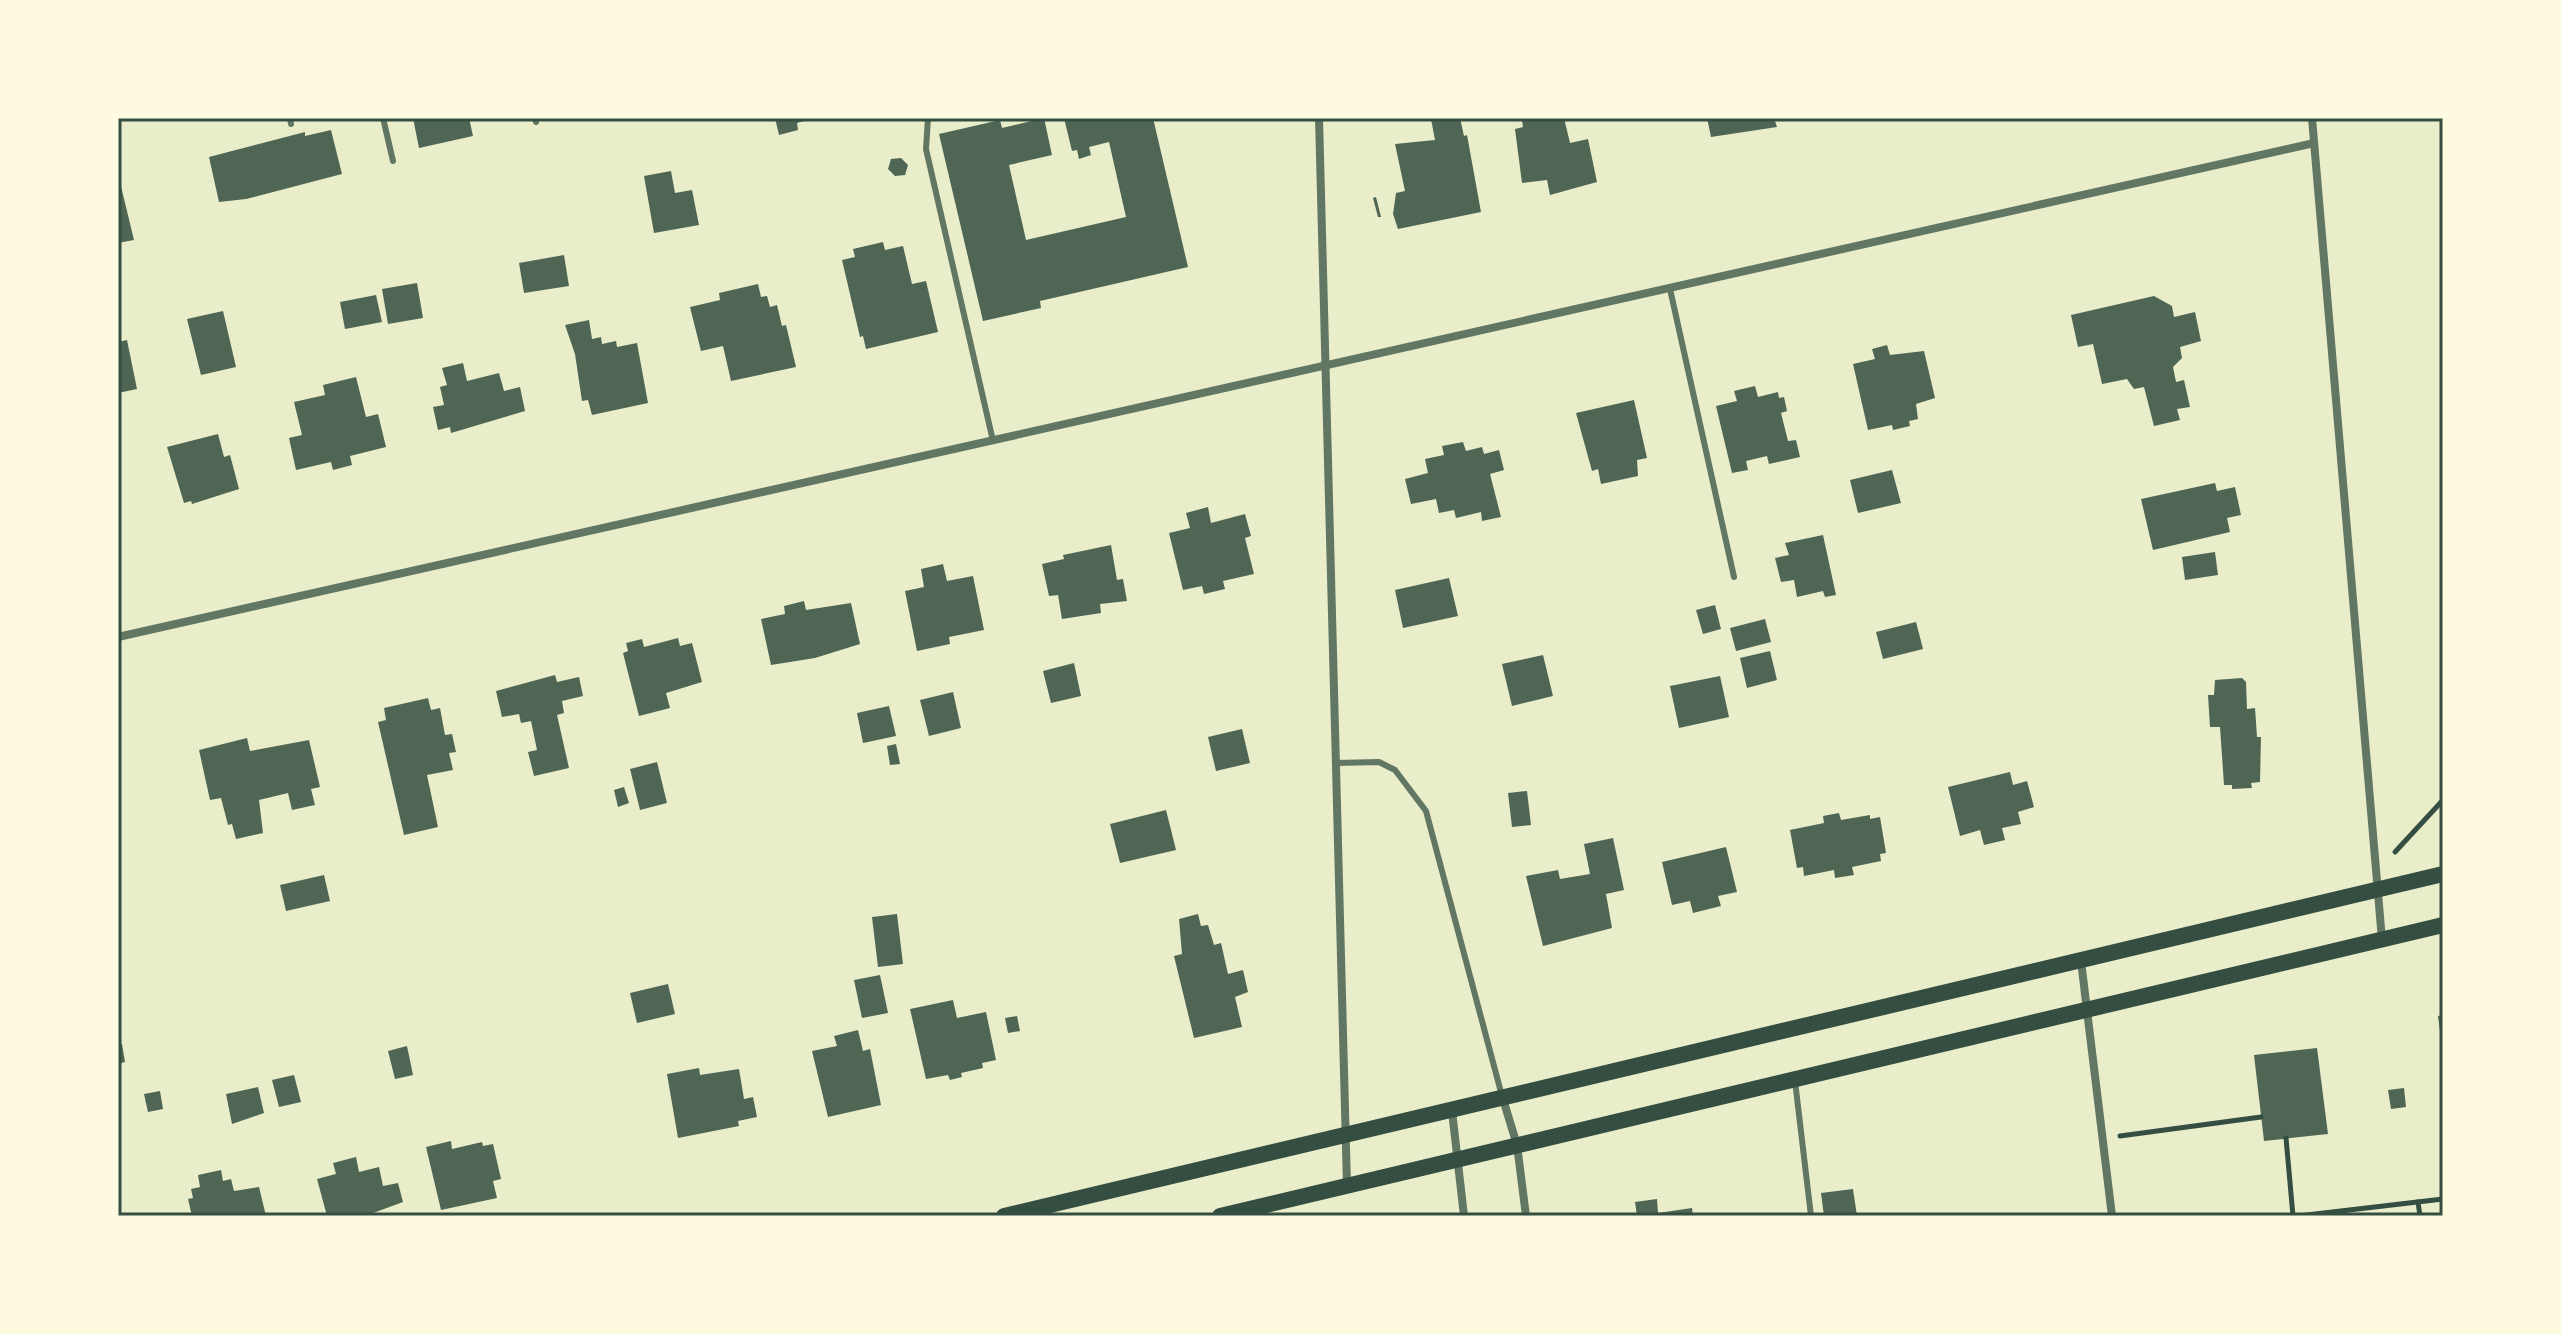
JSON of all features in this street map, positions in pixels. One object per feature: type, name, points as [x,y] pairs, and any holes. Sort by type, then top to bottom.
[{"type":"main road","points":[[1004,1216],[2443,874]]},
{"type":"main road","points":[[1220,1216],[2443,925]]},
{"type":"street","points":[[1319,118],[1347,1186]]},
{"type":"street","points":[[2312,118],[2382,940]]},
{"type":"street","points":[[118,637],[2314,143]]},
{"type":"street","points":[[2081,961],[2112,1216]]},
{"type":"street","points":[[1503,1099],[1517,1145],[1526,1216]]},
{"type":"street","points":[[1452,1111],[1464,1216]]},
{"type":"lane","points":[[383,118],[393,161]]},
{"type":"lane","points":[[928,118],[926,149],[993,441]]},
{"type":"lane","points":[[1670,289],[1734,577]]},
{"type":"lane","points":[[1336,763],[1379,762],[1395,770],[1426,811],[1503,1099]]},
{"type":"lane","points":[[1795,1079],[1811,1216]]},
{"type":"path","points":[[2396,856],[2395,852],[2443,800]]},
{"type":"path","points":[[2103,1139],[2261,1117]]},
{"type":"path","points":[[2286,1138],[2295,1216],[2443,1199]]},
{"type":"path","points":[[2418,1202],[2420,1216]]},
{"type":"building","points":[[413,118],[469,118],[473,136],[419,148]]},
{"type":"building","points":[[775,118],[803,118],[804,121],[797,123],[798,130],[779,135]]},
{"type":"building","points":[[1044,118],[1052,155],[1009,165],[1026,240],[1126,217],[1109,142],[1089,147],[1091,155],[1079,159],[1077,150],[1072,151],[1064,118],[1153,118],[1188,267],[1040,301],[1041,308],[983,321],[939,134],[1000,120],[1002,128]]},
{"type":"building","points":[[1460,118],[1464,136],[1467,135],[1481,212],[1398,229],[1393,214],[1396,193],[1405,191],[1395,144],[1435,140],[1431,119]]},
{"type":"building","points":[[1564,118],[1570,143],[1588,139],[1597,182],[1550,195],[1547,180],[1522,183],[1515,129],[1523,127],[1522,120]]},
{"type":"building","points":[[1707,118],[1781,119],[1775,121],[1777,127],[1711,137]]},
{"type":"building","points":[[331,130],[342,174],[246,199],[219,202],[209,157],[305,132],[305,136]]},
{"type":"building","points":[[901,158],[908,165],[905,175],[895,176],[888,169],[891,159]]},
{"type":"building","points":[[671,171],[675,193],[692,190],[699,225],[654,233],[644,176]]},
{"type":"building","points":[[118,174],[134,240],[118,243]]},
{"type":"building","points":[[1376,197],[1381,217],[1378,217],[1373,198]]},
{"type":"building","points":[[883,242],[885,250],[903,246],[912,284],[926,281],[938,332],[866,349],[863,336],[860,337],[842,260],[855,257],[853,249]]},
{"type":"building","points":[[564,255],[569,286],[524,293],[519,263]]},
{"type":"building","points":[[417,283],[423,318],[388,324],[382,289]]},
{"type":"building","points":[[758,284],[761,297],[767,296],[770,307],[777,305],[782,326],[786,325],[796,367],[731,381],[723,346],[701,351],[690,307],[720,300],[719,293]]},
{"type":"building","points":[[376,295],[382,322],[345,329],[340,302]]},
{"type":"building","points":[[2154,296],[2172,306],[2174,317],[2195,312],[2201,341],[2180,347],[2182,358],[2173,367],[2176,382],[2184,380],[2190,407],[2177,409],[2180,420],[2154,426],[2144,387],[2134,389],[2127,379],[2102,384],[2093,344],[2078,347],[2071,315]]},
{"type":"building","points":[[223,311],[236,367],[201,375],[187,319]]},
{"type":"building","points":[[589,320],[592,339],[601,337],[602,344],[616,341],[617,347],[637,343],[648,403],[592,415],[588,400],[582,401],[575,354],[565,325]]},
{"type":"building","points":[[127,340],[137,389],[118,393],[118,342]]},
{"type":"building","points":[[1887,345],[1890,355],[1924,351],[1935,398],[1916,404],[1918,419],[1909,421],[1910,426],[1893,430],[1892,425],[1868,430],[1853,364],[1875,359],[1872,349]]},
{"type":"building","points":[[463,363],[467,381],[499,373],[504,391],[520,387],[525,411],[451,433],[450,427],[438,430],[433,407],[444,405],[440,387],[447,385],[442,368]]},
{"type":"building","points":[[356,377],[366,417],[378,414],[386,447],[350,456],[352,465],[333,470],[331,462],[296,470],[289,438],[302,435],[294,402],[325,395],[323,385]]},
{"type":"building","points":[[1755,386],[1758,397],[1778,392],[1779,398],[1784,397],[1787,411],[1781,413],[1788,441],[1796,440],[1800,457],[1769,464],[1767,456],[1746,461],[1748,470],[1732,473],[1716,406],[1737,401],[1734,391]]},
{"type":"building","points":[[1634,400],[1647,458],[1637,460],[1638,476],[1601,484],[1598,469],[1592,471],[1576,413]]},
{"type":"building","points":[[218,434],[224,457],[230,455],[239,489],[192,504],[191,501],[184,503],[167,447]]},
{"type":"building","points":[[1463,442],[1466,451],[1482,447],[1484,454],[1499,450],[1504,470],[1490,474],[1501,517],[1482,521],[1481,512],[1456,518],[1454,510],[1439,513],[1436,499],[1411,504],[1405,479],[1428,473],[1425,459],[1444,455],[1442,446]]},
{"type":"building","points":[[1892,470],[1901,503],[1858,513],[1850,480]]},
{"type":"building","points":[[2215,483],[2217,491],[2235,487],[2241,515],[2227,518],[2230,532],[2153,550],[2141,499]]},
{"type":"building","points":[[1208,507],[1211,523],[1245,514],[1251,536],[1245,538],[1254,574],[1223,581],[1225,589],[1204,594],[1202,586],[1183,590],[1169,533],[1190,528],[1186,513]]},
{"type":"building","points":[[1823,535],[1836,595],[1825,597],[1823,591],[1797,597],[1794,580],[1781,582],[1775,558],[1789,555],[1785,543]]},
{"type":"building","points":[[1111,545],[1117,580],[1123,579],[1127,601],[1100,604],[1101,613],[1062,619],[1058,595],[1049,596],[1042,564],[1064,559],[1063,555]]},
{"type":"building","points":[[2215,552],[2218,575],[2185,580],[2182,557]]},
{"type":"building","points":[[943,564],[947,581],[973,576],[984,630],[949,637],[950,644],[917,651],[905,591],[924,587],[921,569]]},
{"type":"building","points":[[1449,578],[1458,616],[1403,628],[1395,590]]},
{"type":"building","points":[[804,601],[806,610],[851,603],[860,644],[815,658],[771,665],[761,619],[785,614],[784,606]]},
{"type":"building","points":[[1715,605],[1721,629],[1703,634],[1696,610]]},
{"type":"building","points":[[1765,619],[1771,642],[1736,651],[1730,628]]},
{"type":"building","points":[[1916,622],[1923,649],[1883,659],[1876,632]]},
{"type":"building","points":[[678,638],[680,646],[692,643],[702,682],[666,693],[670,708],[639,716],[623,653],[628,651],[626,643],[642,639],[644,647]]},
{"type":"building","points":[[1770,651],[1777,680],[1747,688],[1740,658]]},
{"type":"building","points":[[1543,655],[1553,696],[1512,706],[1502,664]]},
{"type":"building","points":[[1074,663],[1081,696],[1051,703],[1043,671]]},
{"type":"building","points":[[555,675],[557,682],[579,677],[583,696],[562,701],[564,713],[557,715],[569,768],[534,776],[528,752],[537,750],[531,721],[521,723],[519,714],[502,717],[496,691]]},
{"type":"building","points":[[1720,676],[1729,717],[1679,728],[1670,686]]},
{"type":"building","points":[[2242,678],[2246,682],[2247,709],[2255,708],[2257,737],[2261,737],[2260,782],[2251,783],[2252,788],[2232,789],[2232,785],[2224,785],[2220,727],[2210,727],[2208,695],[2214,695],[2215,680]]},
{"type":"building","points":[[953,692],[961,728],[929,736],[920,700]]},
{"type":"building","points":[[428,698],[431,710],[440,708],[445,735],[452,734],[456,752],[449,753],[453,770],[427,775],[438,827],[404,835],[378,722],[386,720],[384,708]]},
{"type":"building","points":[[889,706],[896,736],[863,743],[857,713]]},
{"type":"building","points":[[1242,729],[1250,763],[1216,771],[1208,737]]},
{"type":"building","points":[[247,738],[250,751],[309,740],[320,787],[311,789],[315,805],[292,810],[288,793],[259,800],[263,833],[236,839],[232,824],[228,825],[221,798],[210,800],[199,750]]},
{"type":"building","points":[[896,744],[900,764],[890,765],[887,746]]},
{"type":"building","points":[[657,762],[667,803],[640,810],[630,769]]},
{"type":"building","points":[[2010,772],[2013,785],[2027,781],[2034,807],[2018,812],[2021,824],[2002,828],[2005,840],[1984,845],[1980,830],[1960,836],[1948,787]]},
{"type":"building","points":[[624,787],[629,803],[618,807],[614,790]]},
{"type":"building","points":[[1527,791],[1531,825],[1512,827],[1508,793]]},
{"type":"building","points":[[1166,810],[1176,850],[1120,863],[1110,824]]},
{"type":"building","points":[[1839,813],[1841,820],[1870,815],[1870,819],[1880,817],[1886,853],[1880,854],[1881,861],[1852,867],[1854,875],[1835,878],[1834,870],[1804,876],[1803,867],[1797,868],[1790,830],[1824,823],[1823,816]]},
{"type":"building","points":[[1613,838],[1624,890],[1606,894],[1612,928],[1543,946],[1526,876],[1558,870],[1560,879],[1590,874],[1584,844]]},
{"type":"building","points":[[1726,847],[1737,892],[1718,896],[1721,906],[1693,913],[1690,901],[1672,905],[1662,862]]},
{"type":"building","points":[[324,875],[330,901],[286,911],[280,885]]},
{"type":"building","points":[[897,914],[903,964],[878,967],[872,917]]},
{"type":"building","points":[[1198,914],[1201,926],[1208,925],[1214,945],[1221,943],[1228,974],[1243,970],[1248,992],[1235,997],[1242,1027],[1194,1038],[1174,956],[1182,954],[1179,919]]},
{"type":"building","points":[[880,975],[888,1013],[862,1018],[854,980]]},
{"type":"building","points":[[668,984],[675,1014],[637,1023],[630,993]]},
{"type":"building","points":[[953,1000],[957,1018],[986,1012],[996,1060],[982,1063],[983,1068],[961,1073],[962,1077],[950,1080],[948,1075],[926,1079],[910,1009]]},
{"type":"building","points":[[2443,1015],[2443,1039],[2441,1039],[2438,1016]]},
{"type":"building","points":[[1017,1016],[1020,1031],[1008,1033],[1005,1018]]},
{"type":"building","points":[[858,1030],[863,1051],[870,1049],[881,1105],[828,1117],[812,1051],[837,1046],[834,1036]]},
{"type":"building","points":[[122,1044],[125,1062],[118,1064],[118,1045]]},
{"type":"building","points":[[407,1046],[413,1075],[395,1079],[388,1051]]},
{"type":"building","points":[[2317,1048],[2328,1134],[2264,1141],[2254,1055]]},
{"type":"building","points":[[699,1068],[700,1075],[739,1069],[744,1099],[753,1097],[757,1117],[738,1121],[739,1126],[678,1138],[667,1074]]},
{"type":"building","points":[[294,1075],[301,1102],[279,1107],[272,1080]]},
{"type":"building","points":[[258,1087],[264,1113],[232,1124],[226,1094]]},
{"type":"building","points":[[2404,1088],[2406,1107],[2391,1109],[2388,1090]]},
{"type":"building","points":[[160,1091],[163,1109],[148,1112],[144,1094]]},
{"type":"building","points":[[451,1141],[452,1149],[482,1142],[483,1146],[493,1144],[501,1179],[493,1181],[497,1198],[441,1210],[426,1147]]},
{"type":"building","points":[[356,1157],[359,1172],[379,1167],[383,1186],[398,1183],[403,1202],[365,1216],[327,1216],[317,1179],[336,1174],[333,1163]]},
{"type":"building","points":[[221,1170],[223,1181],[231,1179],[234,1191],[259,1187],[266,1216],[192,1216],[188,1199],[193,1198],[191,1189],[200,1187],[198,1175]]},
{"type":"building","points":[[1853,1189],[1857,1216],[1824,1216],[1821,1193]]},
{"type":"building","points":[[1657,1199],[1658,1213],[1692,1208],[1693,1216],[1637,1216],[1635,1202]]}]
